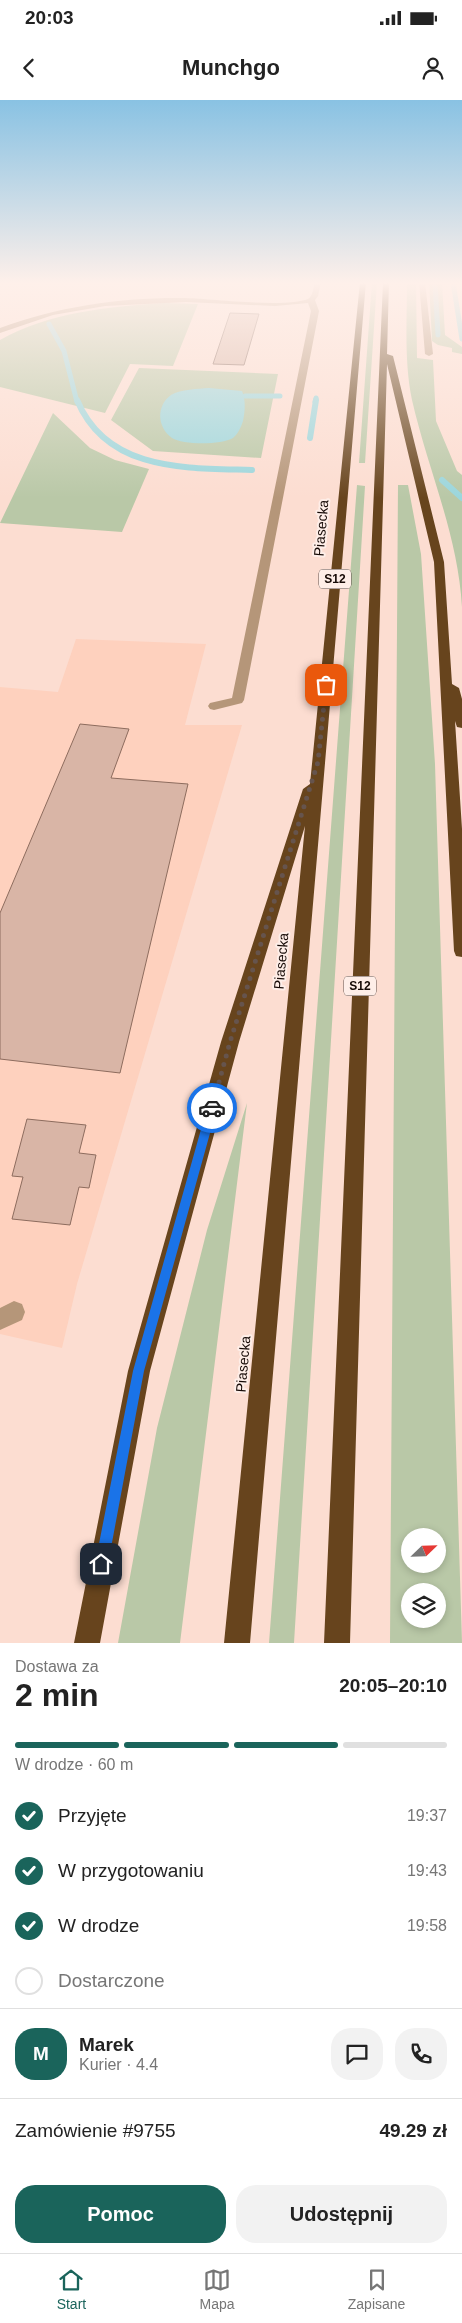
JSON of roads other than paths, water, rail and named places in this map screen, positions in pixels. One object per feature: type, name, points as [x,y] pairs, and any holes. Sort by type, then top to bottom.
[{"type":"highway","name":"Piasecka","points":[[237,1643],[356,354]]},
{"type":"highway","name":"S12","points":[[337,1643],[383,354]]},
{"type":"highway","points":[[389,354],[398,403],[439,562],[462,951]]},
{"type":"highway","points":[[444,655],[462,724]]},
{"type":"highway","points":[[87,1643],[138,1371],[230,1042],[318,762]]},
{"type":"street","points":[[214,706],[238,700],[283,482],[307,354]]},
{"type":"water","points":[[209,388],[242,391],[245,402],[244,414],[239,430],[233,438],[220,442],[193,443],[172,438],[163,428],[160,416],[166,400],[171,395],[180,392]]},
{"type":"waterway","points":[[65,354],[77,402]]},
{"type":"waterway","points":[[245,396],[280,396]]},
{"type":"waterway","points":[[315,402],[316,398]]},
{"type":"waterway","points":[[77,400],[90,424],[108,441],[128,453],[151,461],[176,466],[252,470]]},
{"type":"waterway","points":[[310,438],[316,400]]},
{"type":"waterway","points":[[442,480],[462,498]]}]
